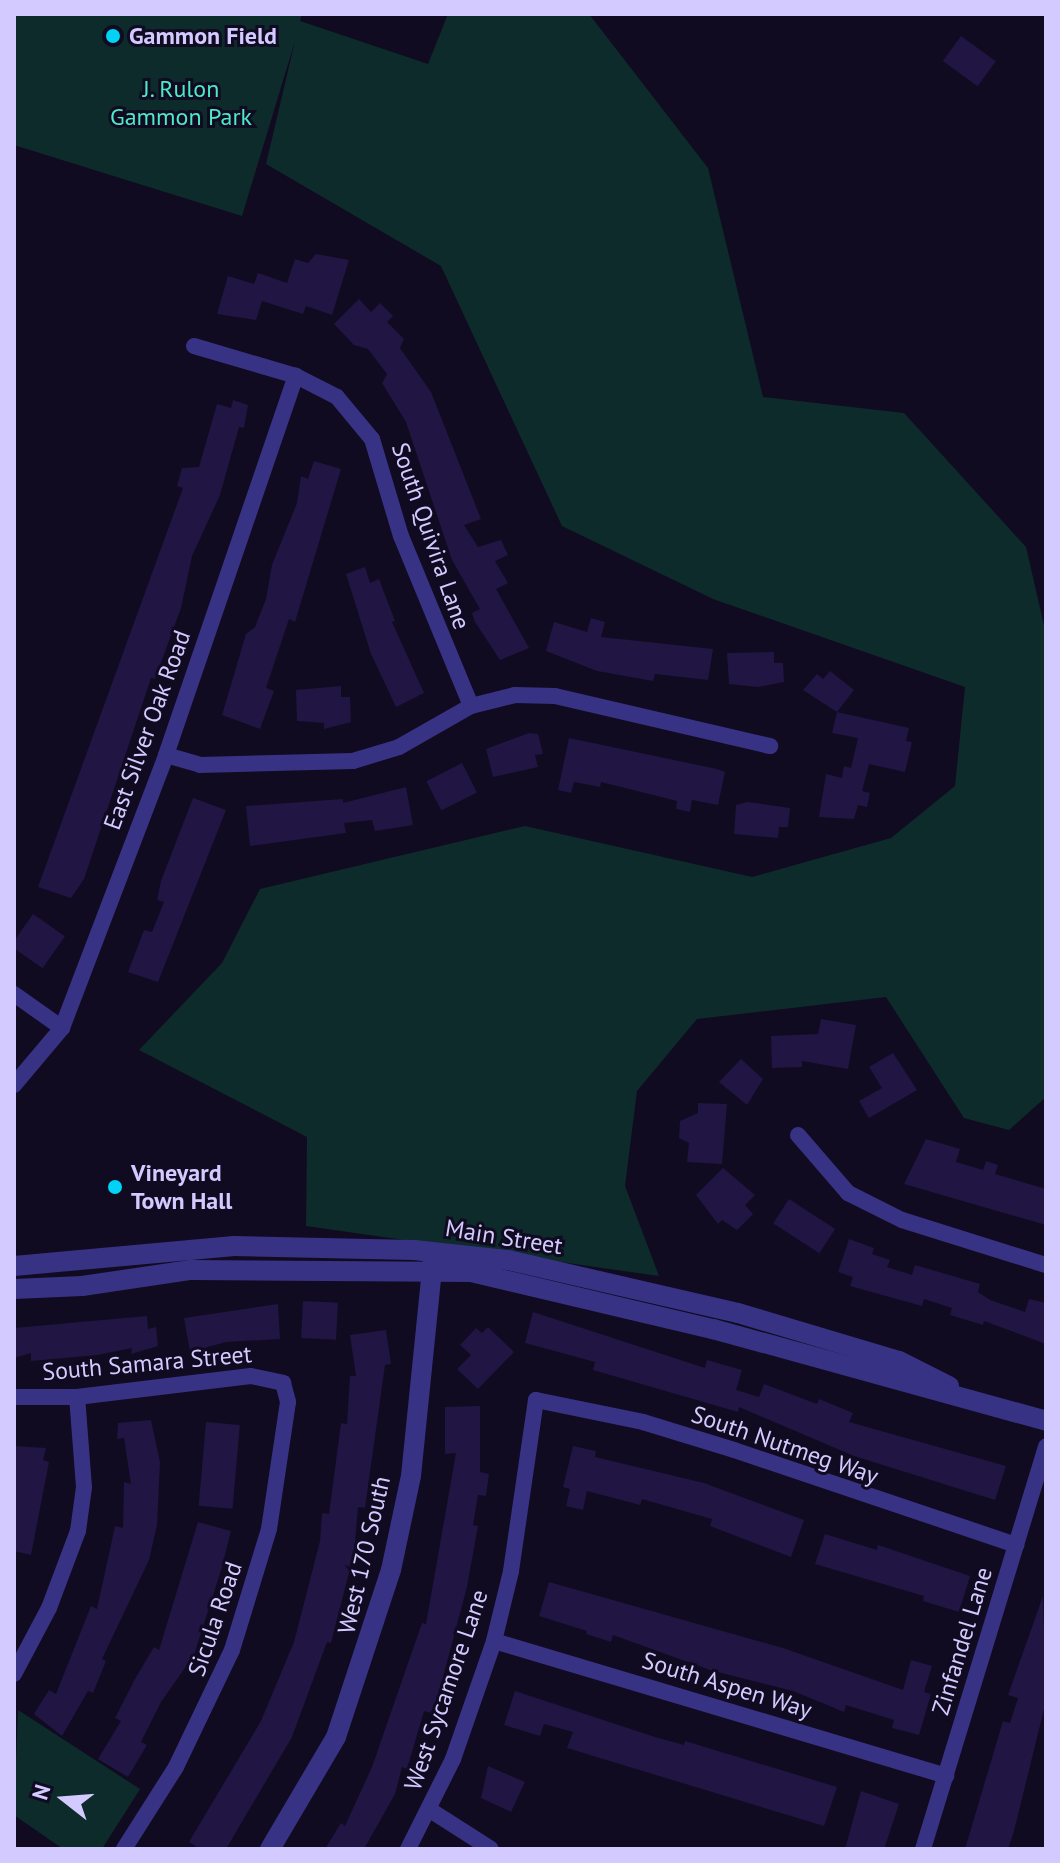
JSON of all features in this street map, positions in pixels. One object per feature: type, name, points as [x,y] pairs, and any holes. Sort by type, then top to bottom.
[{"type":"street","name":"South Quivira Lane","points":[[194,346],[296,376],[337,397],[372,439],[401,536],[471,706]]},
{"type":"street","name":"East Silver Oak Road","points":[[14,1085],[62,1028],[166,755],[296,376]]},
{"type":"street","points":[[166,755],[200,765],[353,761],[399,747],[471,706],[515,695],[555,696],[770,746]]},
{"type":"street","points":[[14,994],[62,1028]]},
{"type":"street","points":[[798,1135],[848,1193],[902,1220],[1046,1265]]},
{"type":"street","name":"Main Street","points":[[14,1266],[234,1246],[432,1261],[966,1397],[1046,1421]]},
{"type":"street","name":"Main Street","points":[[14,1289],[82,1286],[191,1270],[432,1261]]},
{"type":"street","name":"West 170 South","points":[[270,1849],[336,1737],[383,1600],[411,1476],[432,1261]]},
{"type":"street","name":"South Samara Street","points":[[14,1397],[77,1397],[251,1376],[283,1383]]},
{"type":"street","name":"Sicula Road","points":[[127,1848],[207,1709],[252,1595],[285,1449],[288,1402],[283,1383]]},
{"type":"street","points":[[14,1674],[22,1644],[78,1531],[84,1487],[77,1397]]},
{"type":"street","name":"South Nutmeg Way","points":[[536,1400],[704,1441],[1016,1545]]},
{"type":"street","name":"West Sycamore Lane","points":[[408,1849],[430,1810],[494,1641],[511,1571],[536,1400]]},
{"type":"street","name":"Zinfandel Lane","points":[[923,1849],[1046,1446]]},
{"type":"street","name":"South Aspen Way","points":[[494,1641],[946,1776]]},
{"type":"street","points":[[430,1810],[491,1849]]},
{"type":"green space","name":"J. Rulon Gammon Park","points":[[14,14],[302,14],[300,21],[428,64],[448,14],[589,14],[708,168],[763,397],[904,413],[1026,547],[1046,634],[1046,1097],[1009,1130],[964,1118],[886,997],[697,1019],[637,1091],[625,1186],[659,1276],[306,1226],[307,1137],[139,1050],[222,963],[260,889],[525,826],[752,877],[891,838],[955,786],[965,687],[713,599],[562,526],[441,266],[266,164],[295,41],[242,216],[14,145]]},
{"type":"green space","points":[[18,1710],[140,1789],[102,1849],[63,1849],[14,1815]]},
{"type":"building","points":[[961,36],[996,61],[978,86],[943,61]]},
{"type":"building","points":[[316,254],[349,260],[332,315],[306,306],[303,314],[262,301],[256,320],[217,314],[228,276],[254,284],[258,273],[287,283],[295,259],[308,263]]},
{"type":"building","points":[[359,299],[371,312],[380,303],[393,316],[387,322],[404,339],[400,348],[431,392],[481,519],[464,525],[478,547],[501,540],[508,555],[495,561],[508,583],[496,589],[529,648],[500,660],[475,622],[472,613],[480,609],[452,560],[406,422],[382,383],[387,374],[368,349],[354,345],[334,324]]},
{"type":"building","points":[[233,400],[248,405],[244,428],[239,427],[220,495],[192,556],[181,608],[155,679],[151,678],[84,879],[71,898],[38,887],[183,488],[177,486],[182,468],[199,467],[217,404],[231,408]]},
{"type":"building","points":[[314,461],[341,469],[295,622],[289,619],[266,688],[274,691],[260,729],[222,715],[246,634],[255,627],[266,599],[272,565],[297,503],[301,476],[308,479]]},
{"type":"building","points":[[365,567],[370,583],[379,579],[395,621],[392,622],[424,693],[396,707],[371,654],[346,574]]},
{"type":"building","points":[[591,618],[605,622],[601,637],[713,649],[708,680],[655,674],[653,681],[597,671],[546,651],[554,622],[587,632]]},
{"type":"building","points":[[774,652],[774,663],[783,663],[784,682],[758,687],[729,684],[727,653]]},
{"type":"building","points":[[830,671],[854,690],[837,712],[803,690],[817,674],[823,679]]},
{"type":"building","points":[[341,686],[341,697],[350,697],[351,722],[324,729],[324,723],[297,721],[296,690]]},
{"type":"building","points":[[837,712],[909,728],[906,741],[912,742],[905,772],[869,764],[862,791],[870,793],[867,807],[858,805],[854,819],[819,817],[826,774],[842,778],[844,766],[851,768],[858,738],[832,733]]},
{"type":"building","points":[[529,733],[538,734],[543,754],[535,755],[538,767],[493,777],[486,749]]},
{"type":"building","points":[[569,738],[725,772],[718,805],[692,800],[690,812],[676,809],[677,801],[601,782],[600,787],[574,782],[571,793],[558,790]]},
{"type":"building","points":[[462,763],[477,792],[441,811],[426,781]]},
{"type":"building","points":[[406,787],[413,825],[375,831],[372,820],[344,823],[346,833],[250,846],[246,806],[343,799],[343,803]]},
{"type":"building","points":[[193,798],[226,810],[158,982],[128,972],[144,930],[152,932],[164,902],[157,900],[161,881]]},
{"type":"building","points":[[748,802],[790,808],[788,827],[779,827],[778,838],[734,834],[736,805]]},
{"type":"building","points":[[33,914],[65,936],[43,968],[14,948],[14,941]]},
{"type":"building","points":[[821,1019],[856,1025],[848,1069],[802,1061],[802,1067],[772,1068],[771,1036],[818,1034]]},
{"type":"building","points":[[893,1053],[917,1090],[869,1118],[859,1101],[882,1088],[869,1067]]},
{"type":"building","points":[[741,1059],[763,1079],[747,1105],[719,1082]]},
{"type":"building","points":[[698,1103],[727,1104],[722,1164],[687,1162],[689,1143],[679,1138],[680,1121],[698,1113]]},
{"type":"building","points":[[926,1139],[960,1149],[956,1162],[983,1170],[986,1161],[998,1165],[995,1174],[1046,1189],[1046,1225],[904,1184]]},
{"type":"building","points":[[723,1168],[755,1195],[745,1205],[753,1214],[737,1230],[722,1220],[718,1224],[696,1195]]},
{"type":"building","points":[[789,1199],[835,1229],[819,1253],[773,1223]]},
{"type":"building","points":[[849,1239],[874,1248],[872,1254],[890,1260],[887,1267],[912,1275],[915,1265],[980,1284],[978,1292],[990,1300],[1025,1312],[1029,1299],[1046,1303],[1046,1344],[984,1321],[983,1325],[950,1315],[952,1308],[924,1299],[922,1306],[850,1286],[853,1277],[838,1272]]},
{"type":"building","points":[[303,1301],[338,1303],[336,1340],[301,1338]]},
{"type":"building","points":[[278,1304],[280,1339],[226,1342],[190,1352],[184,1318]]},
{"type":"building","points":[[533,1312],[705,1368],[707,1360],[742,1370],[736,1390],[759,1397],[764,1384],[817,1404],[819,1399],[853,1413],[849,1422],[1006,1466],[995,1500],[854,1456],[739,1407],[738,1412],[593,1370],[595,1362],[525,1343]]},
{"type":"building","points":[[147,1316],[148,1329],[156,1327],[158,1346],[131,1354],[132,1348],[97,1355],[31,1361],[31,1353],[14,1358],[14,1328]]},
{"type":"building","points":[[488,1327],[514,1352],[478,1389],[457,1369],[471,1355],[460,1345],[476,1328],[482,1333]]},
{"type":"building","points":[[386,1330],[391,1364],[385,1365],[365,1508],[358,1507],[354,1553],[331,1643],[327,1642],[292,1737],[226,1849],[200,1849],[189,1842],[261,1721],[294,1642],[320,1541],[322,1513],[329,1514],[341,1423],[347,1424],[350,1376],[356,1376],[350,1335]]},
{"type":"building","points":[[480,1406],[480,1472],[489,1474],[486,1496],[478,1495],[473,1525],[478,1526],[467,1587],[439,1692],[431,1713],[424,1711],[407,1769],[402,1767],[395,1794],[364,1849],[325,1849],[341,1823],[345,1826],[372,1767],[422,1623],[426,1624],[456,1453],[445,1454],[445,1407]]},
{"type":"building","points":[[151,1420],[160,1462],[157,1525],[149,1560],[102,1659],[106,1661],[93,1693],[88,1691],[62,1736],[34,1714],[49,1690],[56,1694],[91,1606],[97,1609],[115,1526],[123,1528],[124,1482],[131,1484],[124,1438],[117,1439],[118,1423]]},
{"type":"building","points":[[206,1422],[240,1425],[233,1509],[199,1506]]},
{"type":"building","points":[[14,1446],[46,1448],[43,1460],[49,1462],[31,1555],[14,1551]]},
{"type":"building","points":[[573,1446],[596,1451],[595,1457],[704,1483],[804,1520],[791,1557],[710,1526],[712,1519],[642,1499],[640,1505],[587,1491],[583,1510],[566,1506],[570,1489],[563,1487]]},
{"type":"building","points":[[198,1522],[231,1531],[222,1567],[194,1655],[161,1702],[141,1742],[147,1745],[128,1777],[98,1759],[121,1721],[115,1718],[135,1679],[154,1647],[159,1650]]},
{"type":"building","points":[[825,1534],[877,1550],[878,1545],[970,1576],[959,1612],[923,1601],[924,1596],[815,1564]]},
{"type":"building","points":[[549,1582],[783,1648],[903,1690],[911,1660],[932,1666],[924,1692],[931,1694],[919,1735],[892,1728],[894,1720],[846,1705],[844,1712],[793,1691],[710,1670],[613,1635],[611,1642],[539,1616]]},
{"type":"building","points":[[1043,1596],[1046,1701],[1014,1831],[1008,1849],[965,1849],[1003,1721],[1010,1723],[1018,1698],[1008,1695]]},
{"type":"building","points":[[515,1691],[655,1737],[684,1745],[685,1741],[837,1787],[824,1826],[567,1748],[573,1732],[544,1724],[540,1736],[504,1725]]},
{"type":"building","points":[[488,1766],[525,1782],[511,1812],[481,1798]]},
{"type":"building","points":[[861,1791],[899,1804],[884,1849],[845,1849]]},
{"type":"place","name":"Gammon Field","points":[[113,36]]},
{"type":"place","name":"Vineyard Town Hall","points":[[115,1187]]}]
